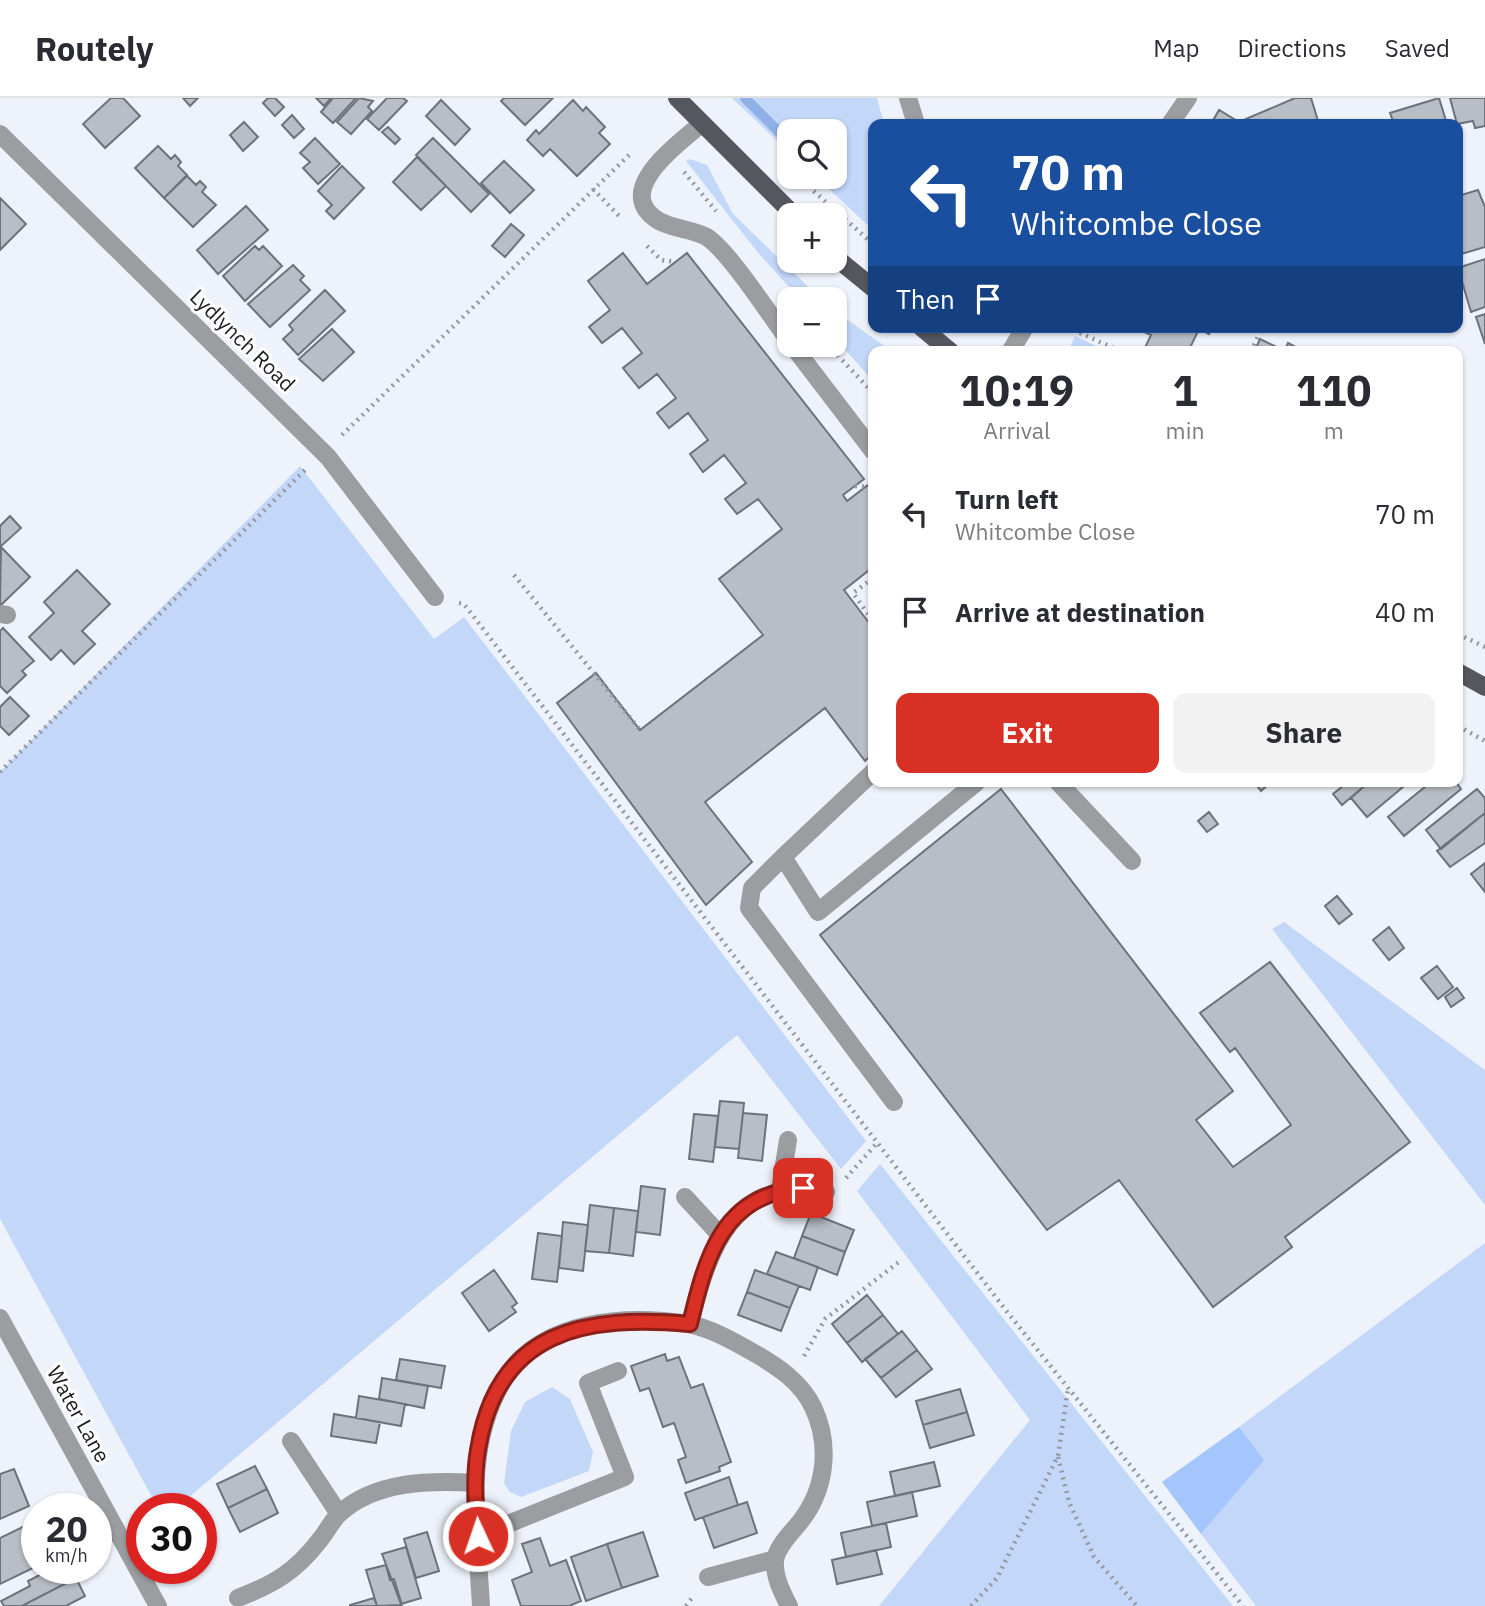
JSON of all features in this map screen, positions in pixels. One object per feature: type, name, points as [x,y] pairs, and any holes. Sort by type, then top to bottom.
[{"type":"main road","points":[[677,98],[782,203]]},
{"type":"main road","points":[[847,267],[868,284]]},
{"type":"main road","points":[[928,333],[944,346]]},
{"type":"main road","points":[[1463,675],[1485,687]]},
{"type":"street","points":[[908,98],[914,119]]},
{"type":"street","points":[[1173,119],[1188,98]]},
{"type":"street","points":[[702,123],[651,169],[642,186],[643,205],[656,219],[705,236],[721,251],[777,325]]},
{"type":"street","name":"Lydlynch Road","points":[[0,134],[323,453],[435,597]]},
{"type":"street","points":[[801,357],[868,444]]},
{"type":"street","points":[[868,777],[752,888],[749,908],[894,1102]]},
{"type":"street","points":[[783,857],[818,912],[971,787]]},
{"type":"street","points":[[1064,787],[1132,861]]},
{"type":"street","points":[[780,1190],[788,1140]]},
{"type":"street","points":[[690,1324],[703,1270],[719,1234],[737,1214],[780,1190],[803,1188],[826,1192]]},
{"type":"street","points":[[685,1197],[719,1234]]},
{"type":"street","name":"Water Lane","points":[[0,1318],[158,1606]]},
{"type":"street","points":[[481,1606],[475,1483],[478,1450],[487,1414],[505,1378],[527,1351],[555,1336],[588,1325],[621,1321],[690,1324],[746,1348],[789,1377],[812,1406],[822,1433],[824,1466],[817,1495],[775,1559],[776,1577],[789,1606]]},
{"type":"street","points":[[478,1536],[625,1477],[588,1383],[618,1371]]},
{"type":"street","points":[[292,1441],[339,1514]]},
{"type":"street","points":[[238,1598],[277,1583],[301,1563],[339,1514],[371,1495],[406,1484],[438,1481],[475,1483]]},
{"type":"street","points":[[708,1577],[775,1559]]},
{"type":"path","points":[[0,772],[638,147]]},
{"type":"path","points":[[811,189],[868,240]]},
{"type":"path","points":[[1080,333],[1109,346]]},
{"type":"path","points":[[839,357],[868,388]]},
{"type":"path","points":[[855,486],[868,487]]},
{"type":"path","points":[[514,575],[640,730]]},
{"type":"path","points":[[868,582],[853,593],[868,614]]},
{"type":"path","points":[[435,597],[464,604],[1069,1388],[1243,1606]]},
{"type":"path","points":[[1463,636],[1485,647]]},
{"type":"path","points":[[1463,729],[1485,741]]},
{"type":"path","points":[[826,1192],[850,1174],[878,1142]]},
{"type":"path","points":[[789,1377],[825,1319],[900,1261]]},
{"type":"path","points":[[971,1606],[997,1578],[1058,1456],[1069,1388]]},
{"type":"path","points":[[1058,1456],[1069,1502],[1094,1557],[1137,1606]]},
{"type":"shaded area","points":[[732,98],[877,98],[883,119],[868,119],[868,225],[829,189],[847,189],[847,119],[777,119],[777,141]]},
{"type":"shaded area","points":[[690,159],[707,165],[733,214],[777,256],[777,273],[794,273],[809,287],[789,287],[759,254],[686,161]]},
{"type":"shaded area","points":[[847,319],[885,346],[868,346],[868,375],[847,352]]},
{"type":"shaded area","points":[[1075,336],[1096,346],[1072,346]]},
{"type":"shaded area","points":[[300,466],[434,639],[464,617],[866,1141],[841,1169],[737,1035],[194,1493],[150,1493],[0,1219],[0,772]]},
{"type":"shaded area","points":[[1284,922],[1485,1070],[1485,1205],[1272,929]]},
{"type":"shaded area","points":[[880,1164],[1233,1606],[879,1606],[1030,1420],[857,1191]]},
{"type":"shaded area","points":[[1485,1243],[1485,1606],[1256,1606],[1201,1534],[1263,1460],[1239,1427]]},
{"type":"shaded area","points":[[552,1387],[570,1399],[593,1452],[589,1471],[521,1497],[510,1492],[504,1483],[511,1431],[525,1402]]},
{"type":"shaded area","points":[[1239,1427],[1264,1460],[1201,1534],[1162,1482]]},
{"type":"building","points":[[111,98],[123,98],[140,116],[105,148],[83,124]]},
{"type":"building","points":[[183,98],[198,98],[190,106]]},
{"type":"building","points":[[268,98],[275,98],[284,107],[275,116],[263,103]]},
{"type":"building","points":[[316,98],[331,98],[324,106]]},
{"type":"building","points":[[333,98],[356,98],[333,123],[321,112]]},
{"type":"building","points":[[359,98],[373,101],[368,107],[372,111],[351,134],[337,122]]},
{"type":"building","points":[[387,98],[403,98],[407,101],[379,130],[367,119]]},
{"type":"building","points":[[504,98],[553,98],[525,125],[501,101]]},
{"type":"building","points":[[1295,98],[1311,98],[1317,119],[1246,119]]},
{"type":"building","points":[[1439,98],[1445,119],[1392,119],[1390,113]]},
{"type":"building","points":[[1450,98],[1485,98],[1485,126],[1475,128],[1473,121],[1463,123],[1463,119],[1456,119]]},
{"type":"building","points":[[441,100],[470,129],[455,145],[426,116]]},
{"type":"building","points":[[573,100],[583,111],[586,107],[605,127],[599,133],[610,144],[577,176],[550,149],[543,156],[527,140],[536,130],[539,134]]},
{"type":"building","points":[[1219,110],[1234,119],[1214,119]]},
{"type":"building","points":[[292,115],[304,129],[294,138],[282,125]]},
{"type":"building","points":[[244,122],[258,137],[243,151],[230,135]]},
{"type":"building","points":[[388,127],[400,139],[395,144],[382,132]]},
{"type":"building","points":[[315,138],[340,164],[318,184],[303,168],[310,162],[300,153]]},
{"type":"building","points":[[433,138],[489,194],[471,212],[416,155]]},
{"type":"building","points":[[158,146],[171,159],[175,155],[181,162],[178,166],[187,175],[164,198],[135,168]]},
{"type":"building","points":[[417,157],[446,186],[421,210],[393,182]]},
{"type":"building","points":[[504,161],[534,190],[510,213],[481,183]]},
{"type":"building","points":[[342,166],[364,188],[334,219],[326,211],[332,205],[318,191]]},
{"type":"building","points":[[187,176],[196,185],[200,181],[206,187],[202,192],[216,205],[193,227],[164,198]]},
{"type":"building","points":[[1478,190],[1485,207],[1485,247],[1463,254],[1463,194]]},
{"type":"building","points":[[0,198],[26,224],[0,250]]},
{"type":"building","points":[[246,206],[268,230],[218,274],[197,250]]},
{"type":"building","points":[[511,224],[524,235],[505,257],[492,246]]},
{"type":"building","points":[[255,246],[259,250],[263,246],[282,266],[245,301],[223,276]]},
{"type":"building","points":[[623,253],[647,284],[687,253],[864,479],[843,495],[847,501],[868,485],[868,571],[844,590],[868,621],[868,758],[865,761],[825,708],[705,802],[752,862],[706,905],[557,703],[596,673],[640,730],[763,635],[719,579],[782,529],[758,499],[737,514],[725,499],[746,483],[724,455],[703,472],[690,454],[708,440],[688,413],[669,428],[657,413],[676,398],[657,374],[639,388],[623,368],[642,353],[622,328],[602,343],[589,327],[610,310],[588,281]]},
{"type":"building","points":[[1485,259],[1485,307],[1471,312],[1463,285],[1463,266]]},
{"type":"building","points":[[293,265],[304,276],[300,280],[310,290],[270,327],[248,304]]},
{"type":"building","points":[[325,290],[345,311],[298,355],[283,339],[293,330],[289,325]]},
{"type":"building","points":[[1485,314],[1485,344],[1476,317]]},
{"type":"building","points":[[332,329],[354,352],[323,381],[299,359]]},
{"type":"building","points":[[1146,333],[1197,333],[1191,346],[1146,346],[1151,335]]},
{"type":"building","points":[[1260,339],[1275,346],[1257,346]]},
{"type":"building","points":[[10,516],[21,528],[0,547],[0,526]]},
{"type":"building","points":[[1,547],[30,577],[1,605],[0,603]]},
{"type":"building","points":[[77,570],[110,604],[82,631],[95,644],[74,664],[61,650],[51,660],[29,637],[54,613],[44,602]]},
{"type":"building","points":[[3,628],[34,661],[22,671],[26,675],[7,693],[0,686],[0,631]]},
{"type":"building","points":[[10,697],[29,716],[9,735],[0,726],[0,707]]},
{"type":"building","points":[[1342,787],[1363,787],[1342,805],[1333,794]]},
{"type":"building","points":[[1363,787],[1403,787],[1367,817],[1351,798]]},
{"type":"building","points":[[1425,787],[1461,789],[1404,836],[1388,817]]},
{"type":"building","points":[[1001,789],[1233,1091],[1196,1120],[1233,1167],[1291,1125],[1235,1048],[1230,1052],[1200,1013],[1270,962],[1410,1142],[1285,1237],[1292,1247],[1213,1307],[1119,1180],[1047,1230],[820,935]]},
{"type":"building","points":[[1477,789],[1485,798],[1485,813],[1441,849],[1426,830]]},
{"type":"building","points":[[1209,812],[1218,824],[1207,832],[1198,821]]},
{"type":"building","points":[[1485,813],[1485,843],[1450,867],[1437,851]]},
{"type":"building","points":[[1485,863],[1485,892],[1471,874]]},
{"type":"building","points":[[1337,896],[1352,914],[1339,924],[1325,906]]},
{"type":"building","points":[[1389,927],[1404,948],[1389,960],[1373,940]]},
{"type":"building","points":[[1437,966],[1453,987],[1438,999],[1421,978]]},
{"type":"building","points":[[1457,988],[1464,998],[1451,1007],[1445,997]]},
{"type":"building","points":[[720,1101],[744,1103],[739,1149],[715,1147]]},
{"type":"building","points":[[743,1113],[767,1115],[762,1161],[738,1158]]},
{"type":"building","points":[[694,1114],[718,1116],[713,1162],[689,1159]]},
{"type":"building","points":[[641,1186],[665,1189],[660,1235],[636,1232]]},
{"type":"building","points":[[590,1205],[614,1208],[609,1253],[585,1251]]},
{"type":"building","points":[[614,1208],[638,1211],[633,1256],[609,1253]]},
{"type":"building","points":[[811,1213],[854,1230],[845,1252],[802,1236]]},
{"type":"building","points":[[563,1222],[588,1225],[583,1271],[559,1268]]},
{"type":"building","points":[[538,1233],[562,1236],[557,1282],[532,1279]]},
{"type":"building","points":[[802,1236],[845,1252],[837,1275],[794,1258]]},
{"type":"building","points":[[776,1252],[818,1267],[810,1290],[767,1274]]},
{"type":"building","points":[[494,1270],[517,1303],[512,1307],[516,1312],[489,1331],[462,1293]]},
{"type":"building","points":[[755,1270],[799,1286],[790,1308],[747,1292]]},
{"type":"building","points":[[747,1292],[790,1308],[781,1331],[738,1315]]},
{"type":"building","points":[[867,1295],[883,1315],[847,1343],[832,1324]]},
{"type":"building","points":[[883,1315],[898,1334],[862,1362],[847,1343]]},
{"type":"building","points":[[902,1331],[917,1350],[881,1378],[865,1359]]},
{"type":"building","points":[[917,1350],[932,1369],[896,1397],[881,1378]]},
{"type":"building","points":[[665,1354],[667,1361],[679,1357],[691,1388],[703,1384],[731,1462],[719,1467],[720,1471],[686,1483],[678,1460],[686,1457],[674,1423],[663,1427],[649,1388],[640,1391],[631,1366]]},
{"type":"building","points":[[400,1359],[445,1366],[441,1388],[396,1380]]},
{"type":"building","points":[[382,1378],[428,1386],[424,1408],[379,1399]]},
{"type":"building","points":[[960,1389],[967,1412],[923,1425],[916,1401]]},
{"type":"building","points":[[359,1396],[405,1404],[401,1426],[356,1418]]},
{"type":"building","points":[[967,1412],[974,1435],[930,1448],[923,1425]]},
{"type":"building","points":[[334,1414],[380,1422],[376,1443],[331,1436]]},
{"type":"building","points":[[934,1462],[940,1486],[895,1496],[890,1472]]},
{"type":"building","points":[[255,1466],[267,1489],[228,1508],[217,1484]]},
{"type":"building","points":[[14,1469],[24,1493],[21,1493],[21,1510],[0,1519],[0,1474]]},
{"type":"building","points":[[729,1477],[738,1505],[695,1520],[685,1493]]},
{"type":"building","points":[[267,1489],[278,1513],[240,1532],[228,1508]]},
{"type":"building","points":[[912,1492],[917,1516],[872,1526],[867,1502]]},
{"type":"building","points":[[747,1502],[757,1533],[714,1548],[703,1517]]},
{"type":"building","points":[[886,1523],[891,1547],[846,1557],[841,1533]]},
{"type":"building","points":[[21,1528],[21,1574],[0,1584],[0,1538]]},
{"type":"building","points":[[427,1532],[439,1571],[416,1578],[404,1539]]},
{"type":"building","points":[[643,1532],[658,1576],[622,1588],[607,1544]]},
{"type":"building","points":[[540,1538],[550,1566],[566,1560],[581,1601],[569,1606],[521,1606],[512,1580],[532,1572],[522,1544]]},
{"type":"building","points":[[607,1544],[622,1588],[586,1601],[571,1557]]},
{"type":"building","points":[[406,1547],[421,1598],[401,1604],[382,1554]]},
{"type":"building","points":[[876,1550],[882,1574],[837,1584],[832,1560]]},
{"type":"building","points":[[386,1565],[390,1580],[394,1579],[402,1605],[377,1606],[366,1570]]},
{"type":"building","points":[[29,1584],[64,1584],[22,1606],[4,1606],[1,1601],[30,1586]]},
{"type":"building","points":[[64,1584],[79,1584],[85,1596],[66,1606],[22,1606]]},
{"type":"building","points":[[374,1598],[377,1606],[350,1606],[350,1605]]},
{"type":"waterway","points":[[745,98],[777,130]]},
{"type":"route","points":[[478,1536],[475,1483],[478,1450],[487,1414],[505,1378],[527,1351],[555,1336],[588,1325],[621,1321],[690,1324],[703,1270],[719,1234],[737,1214],[755,1202],[780,1190],[803,1188]]}]
